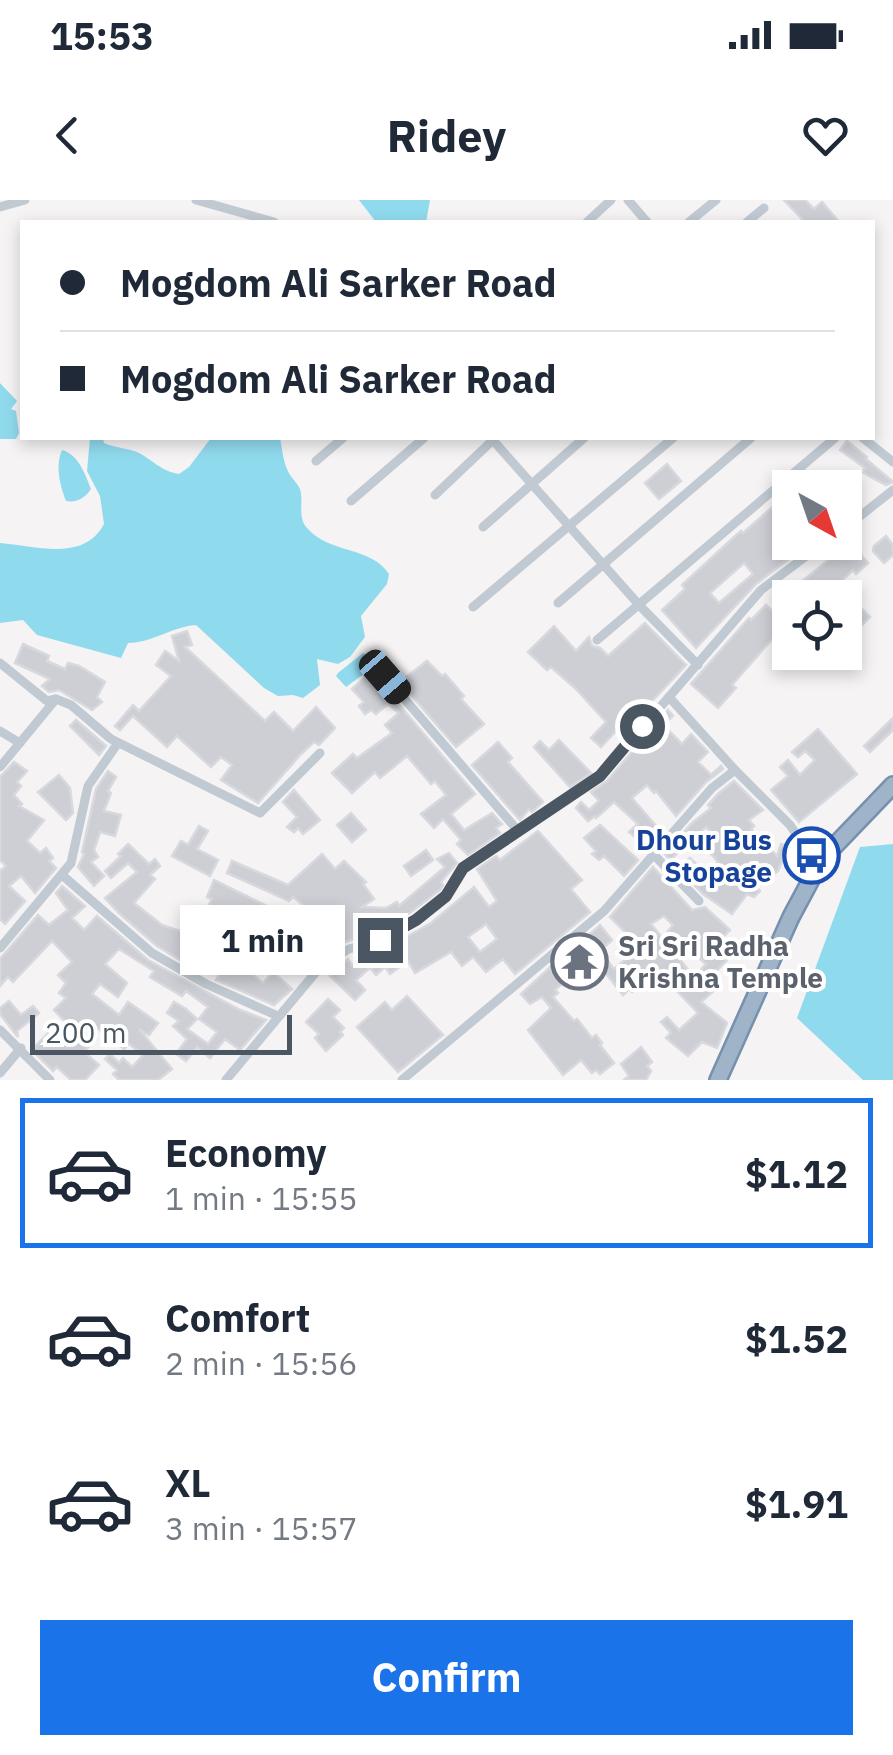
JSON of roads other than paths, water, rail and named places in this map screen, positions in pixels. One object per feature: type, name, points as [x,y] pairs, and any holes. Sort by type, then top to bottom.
[{"type":"highway","points":[[718,1080],[791,917],[822,860],[893,785]]},
{"type":"street","points":[[0,207],[25,200]]},
{"type":"street","points":[[196,200],[267,220]]},
{"type":"street","points":[[588,220],[612,200]]},
{"type":"street","points":[[628,200],[646,220]]},
{"type":"street","points":[[691,220],[716,200]]},
{"type":"street","points":[[749,220],[764,208]]},
{"type":"street","points":[[316,461],[341,440]]},
{"type":"street","points":[[350,502],[422,440]]},
{"type":"street","points":[[434,495],[491,440]]},
{"type":"street","points":[[495,440],[602,564],[698,665]]},
{"type":"street","points":[[483,527],[582,440]]},
{"type":"street","points":[[473,607],[672,440]]},
{"type":"street","points":[[558,603],[749,440]]},
{"type":"street","points":[[598,640],[833,440]]},
{"type":"street","points":[[866,440],[893,462]]},
{"type":"street","points":[[862,515],[893,490]]},
{"type":"street","points":[[226,1080],[321,966],[349,949],[380,940],[416,920],[446,896],[463,868],[600,776],[761,590],[801,560]]},
{"type":"street","points":[[0,662],[48,702],[56,700],[71,705],[118,742],[260,813],[320,753]]},
{"type":"street","points":[[376,667],[519,832]]},
{"type":"street","points":[[669,697],[790,825],[807,850],[822,860]]},
{"type":"street","points":[[0,767],[56,700]]},
{"type":"street","points":[[0,730],[20,742]]},
{"type":"street","points":[[0,948],[71,863],[88,786],[118,742]]},
{"type":"street","points":[[402,1080],[604,911],[712,788],[734,770]]},
{"type":"street","points":[[653,854],[700,901]]},
{"type":"street","points":[[62,875],[152,953],[206,984],[278,1016]]},
{"type":"street","points":[[0,1030],[50,1080]]},
{"type":"street","points":[[0,1074],[21,1048]]},
{"type":"water","points":[[359,200],[430,200],[426,220],[374,220]]},
{"type":"water","points":[[0,383],[17,401],[11,409],[16,411],[16,439],[0,439]]},
{"type":"water","points":[[90,440],[103,440],[139,453],[179,474],[209,440],[280,440],[288,472],[300,489],[302,519],[307,528],[327,542],[372,559],[389,574],[387,584],[361,616],[365,637],[350,657],[338,664],[317,659],[320,685],[303,698],[278,696],[264,688],[196,625],[128,643],[121,658],[37,635],[23,620],[0,623],[0,543],[72,548],[95,536],[104,524],[100,496],[87,471]]},
{"type":"water","points":[[62,450],[77,461],[91,489],[77,500],[66,501],[62,489]]},
{"type":"water","points":[[363,653],[371,657],[372,668],[346,687],[336,676]]},
{"type":"water","points":[[893,844],[893,1080],[863,1080],[797,1018],[860,847]]},
{"type":"place","name":"Dhour Bus Stopage","points":[[811,855]]},
{"type":"place","name":"Sri Sri Radha Krishna Temple","points":[[579,961]]}]
